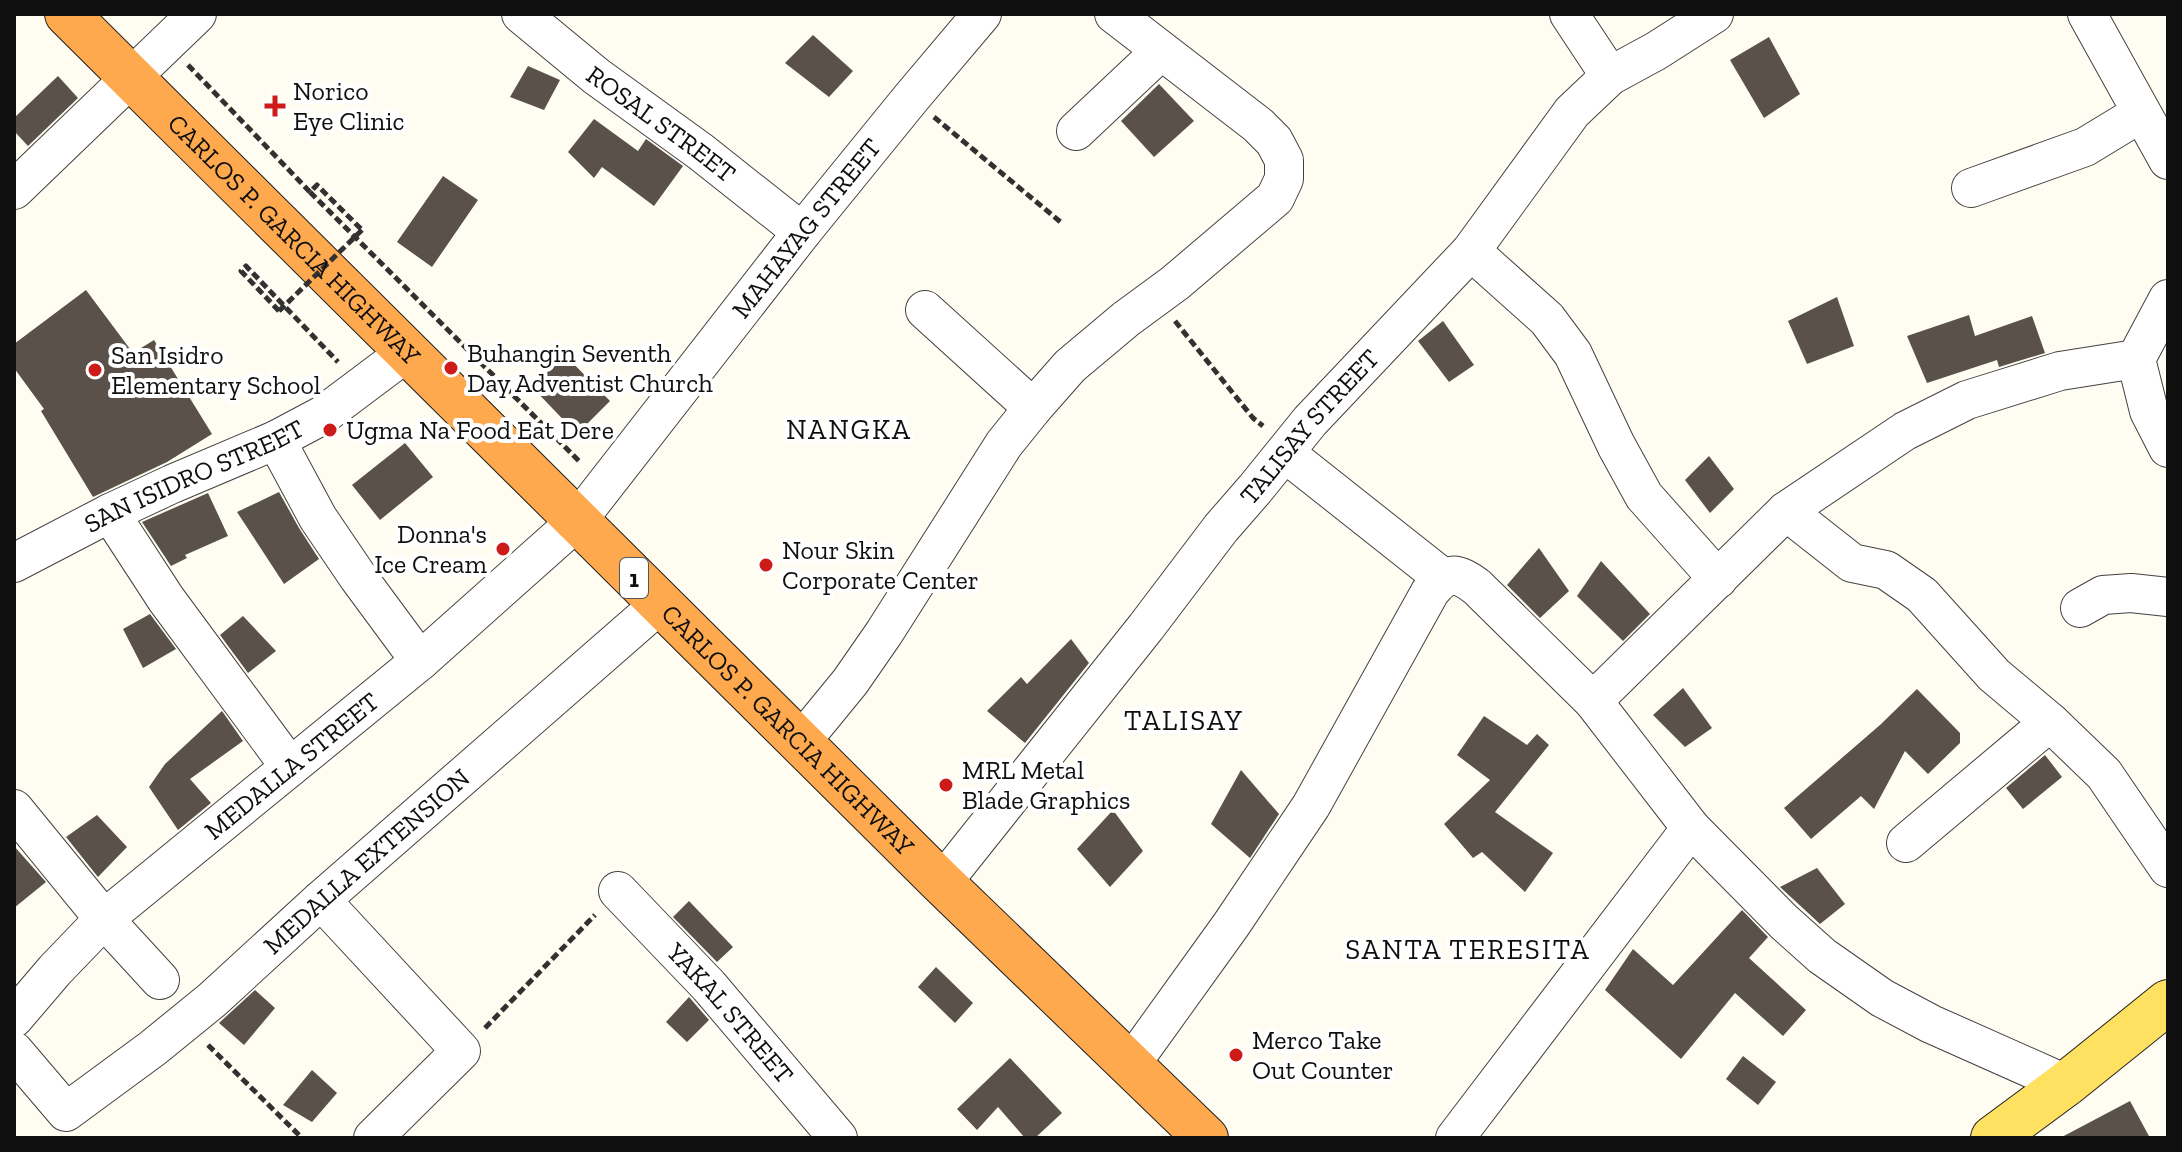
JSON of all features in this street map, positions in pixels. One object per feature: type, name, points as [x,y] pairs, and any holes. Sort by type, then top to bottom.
[{"type":"highway","name":"CARLOS P. GARCIA HIGHWAY","points":[[67,14],[800,743],[1206,1138]]},
{"type":"main road","points":[[1993,1138],[2168,1002]]},
{"type":"street","points":[[14,190],[197,14]]},
{"type":"street","name":"ROSAL STREET","points":[[521,14],[596,76],[701,152],[802,232]]},
{"type":"street","name":"MAHAYAG STREET","points":[[577,521],[802,232],[982,14]]},
{"type":"street","points":[[800,743],[859,670],[997,455],[1033,408],[1070,366],[1275,198],[1284,179],[1284,160],[1274,141],[1258,125],[1114,14]]},
{"type":"street","points":[[1569,14],[1610,76]]},
{"type":"street","name":"TALISAY STREET","points":[[942,883],[1221,528],[1310,421],[1471,251],[1572,112],[1610,76],[1714,14]]},
{"type":"street","points":[[2087,14],[2168,160]]},
{"type":"street","points":[[1076,131],[1161,51]]},
{"type":"street","points":[[1971,188],[2085,147],[2141,113]]},
{"type":"street","points":[[1471,251],[1547,319],[1573,354],[1644,496],[1718,579]]},
{"type":"street","points":[[2168,299],[2136,359],[2149,411],[2168,448]]},
{"type":"street","points":[[925,310],[1033,408]]},
{"type":"street","name":"SAN ISIDRO STREET","points":[[14,563],[110,513],[276,440],[323,415],[407,352]]},
{"type":"street","points":[[1593,701],[1786,511],[1905,431],[1967,400],[2060,371],[2136,359]]},
{"type":"street","points":[[276,440],[318,518],[420,661]]},
{"type":"street","points":[[1287,450],[1443,578]]},
{"type":"street","points":[[1786,511],[1852,563],[1886,570],[1922,595],[1994,675],[2050,722],[2104,774],[2168,868]]},
{"type":"street","points":[[110,513],[166,599],[290,767]]},
{"type":"street","name":"MEDALLA STREET","points":[[14,1017],[104,919],[420,661],[577,521]]},
{"type":"street","points":[[1131,1064],[1231,925],[1311,806],[1430,592],[1443,578],[1458,575],[1477,587],[1593,701],[1691,828],[1822,956],[1882,998],[1931,1024],[2066,1084]]},
{"type":"street","points":[[2080,608],[2103,595],[2131,593],[2168,597]]},
{"type":"street","name":"MEDALLA EXTENSION","points":[[14,1051],[66,1112],[212,1000],[321,900],[660,604]]},
{"type":"street","points":[[1906,843],[2050,722]]},
{"type":"street","points":[[14,809],[104,919],[160,980]]},
{"type":"street","points":[[1455,1138],[1691,828]]},
{"type":"street","name":"YAKAL STREET","points":[[618,891],[709,986],[838,1138]]},
{"type":"street","points":[[321,900],[461,1051],[373,1138]]},
{"type":"path","points":[[166,43],[310,192],[605,486]]},
{"type":"path","points":[[911,98],[1063,224]]},
{"type":"path","points":[[310,192],[317,185],[362,230],[279,311],[241,271],[246,266],[361,388]]},
{"type":"path","points":[[1154,299],[1188,335],[1253,418],[1287,450]]},
{"type":"path","points":[[461,1051],[618,891]]},
{"type":"path","points":[[183,1023],[226,1061],[302,1138]]},
{"type":"building","points":[[813,35],[853,71],[829,97],[785,63]]},
{"type":"building","points":[[1769,37],[1800,94],[1764,118],[1730,60]]},
{"type":"building","points":[[528,66],[560,80],[544,110],[510,97]]},
{"type":"building","points":[[58,76],[78,98],[28,146],[14,131],[14,118]]},
{"type":"building","points":[[1159,84],[1194,121],[1154,157],[1121,121]]},
{"type":"building","points":[[594,119],[638,151],[646,139],[683,166],[654,206],[602,167],[594,178],[568,152]]},
{"type":"building","points":[[443,176],[478,200],[432,267],[397,242]]},
{"type":"building","name":"San Isidro Elementary School","points":[[86,290],[133,353],[154,340],[212,434],[167,462],[93,497],[41,411],[44,409],[14,368],[14,344]]},
{"type":"building","points":[[1837,297],[1854,346],[1807,364],[1788,321]]},
{"type":"building","points":[[1969,315],[1975,336],[2032,316],[2045,353],[1999,367],[1997,360],[1927,383],[1907,336]]},
{"type":"building","points":[[1443,321],[1474,365],[1449,382],[1418,341]]},
{"type":"building","points":[[564,354],[610,401],[577,434],[531,386]]},
{"type":"building","points":[[405,443],[433,477],[380,520],[352,485]]},
{"type":"building","points":[[1709,456],[1734,489],[1710,513],[1685,480]]},
{"type":"building","points":[[279,492],[319,559],[284,584],[237,512]]},
{"type":"building","points":[[208,493],[228,536],[185,555],[187,558],[171,566],[142,522]]},
{"type":"building","points":[[1539,548],[1569,591],[1540,618],[1507,585]]},
{"type":"building","points":[[1601,561],[1650,614],[1623,641],[1577,596]]},
{"type":"building","points":[[150,614],[176,649],[143,668],[123,629]]},
{"type":"building","points":[[243,616],[276,651],[248,673],[220,635]]},
{"type":"building","points":[[1071,639],[1089,663],[1025,743],[987,711],[1021,677],[1027,684]]},
{"type":"building","points":[[1683,688],[1712,728],[1685,747],[1653,715]]},
{"type":"building","points":[[1917,689],[1960,733],[1960,743],[1928,774],[1905,751],[1874,809],[1861,796],[1811,839],[1784,808]]},
{"type":"building","points":[[222,711],[243,741],[190,779],[211,803],[178,830],[149,787],[165,764]]},
{"type":"building","points":[[1484,716],[1527,745],[1537,734],[1549,745],[1495,812],[1553,853],[1525,892],[1482,852],[1473,858],[1444,824],[1490,780],[1457,755]]},
{"type":"building","points":[[2045,755],[2062,777],[2023,809],[2006,788]]},
{"type":"building","points":[[1241,770],[1279,814],[1250,858],[1211,824]]},
{"type":"building","points":[[1113,810],[1143,851],[1110,887],[1077,849]]},
{"type":"building","points":[[97,815],[127,847],[98,877],[66,837]]},
{"type":"building","points":[[14,846],[46,882],[14,908]]},
{"type":"building","points":[[1817,868],[1845,904],[1820,924],[1780,887]]},
{"type":"building","points":[[689,901],[733,947],[717,962],[673,917]]},
{"type":"building","points":[[1742,910],[1768,937],[1749,958],[1806,1010],[1783,1036],[1735,993],[1681,1059],[1605,990],[1633,949],[1673,985]]},
{"type":"building","points":[[936,967],[973,1003],[955,1023],[918,987]]},
{"type":"building","points":[[255,990],[275,1008],[244,1045],[219,1023]]},
{"type":"building","points":[[689,997],[709,1020],[687,1042],[666,1022]]},
{"type":"building","points":[[1743,1056],[1776,1082],[1758,1105],[1726,1079]]},
{"type":"building","points":[[1010,1058],[1062,1113],[1035,1138],[1025,1138],[998,1107],[977,1130],[957,1109]]},
{"type":"building","points":[[312,1070],[337,1093],[312,1122],[283,1105]]},
{"type":"building","points":[[2130,1101],[2150,1138],[2060,1138]]},
{"type":"place","name":"Norico Eye Clinic","points":[[275,106]]},
{"type":"place","name":"Buhangin Seventh Day Adventist Church","points":[[451,368]]},
{"type":"place","name":"San Isidro Elementary School","points":[[95,370]]},
{"type":"place","name":"Ugma Na Food Eat Dere","points":[[330,430]]},
{"type":"place","name":"Donna's Ice Cream","points":[[503,549]]},
{"type":"place","name":"Nour Skin Corporate Center","points":[[766,565]]},
{"type":"place","name":"MRL Metal Blade Graphics","points":[[946,785]]},
{"type":"place","name":"Merco Take Out Counter","points":[[1236,1055]]},
{"type":"district","name":"NANGKA","points":[[849,429]]},
{"type":"district","name":"TALISAY","points":[[1184,720]]},
{"type":"district","name":"SANTA TERESITA","points":[[1468,949]]}]
